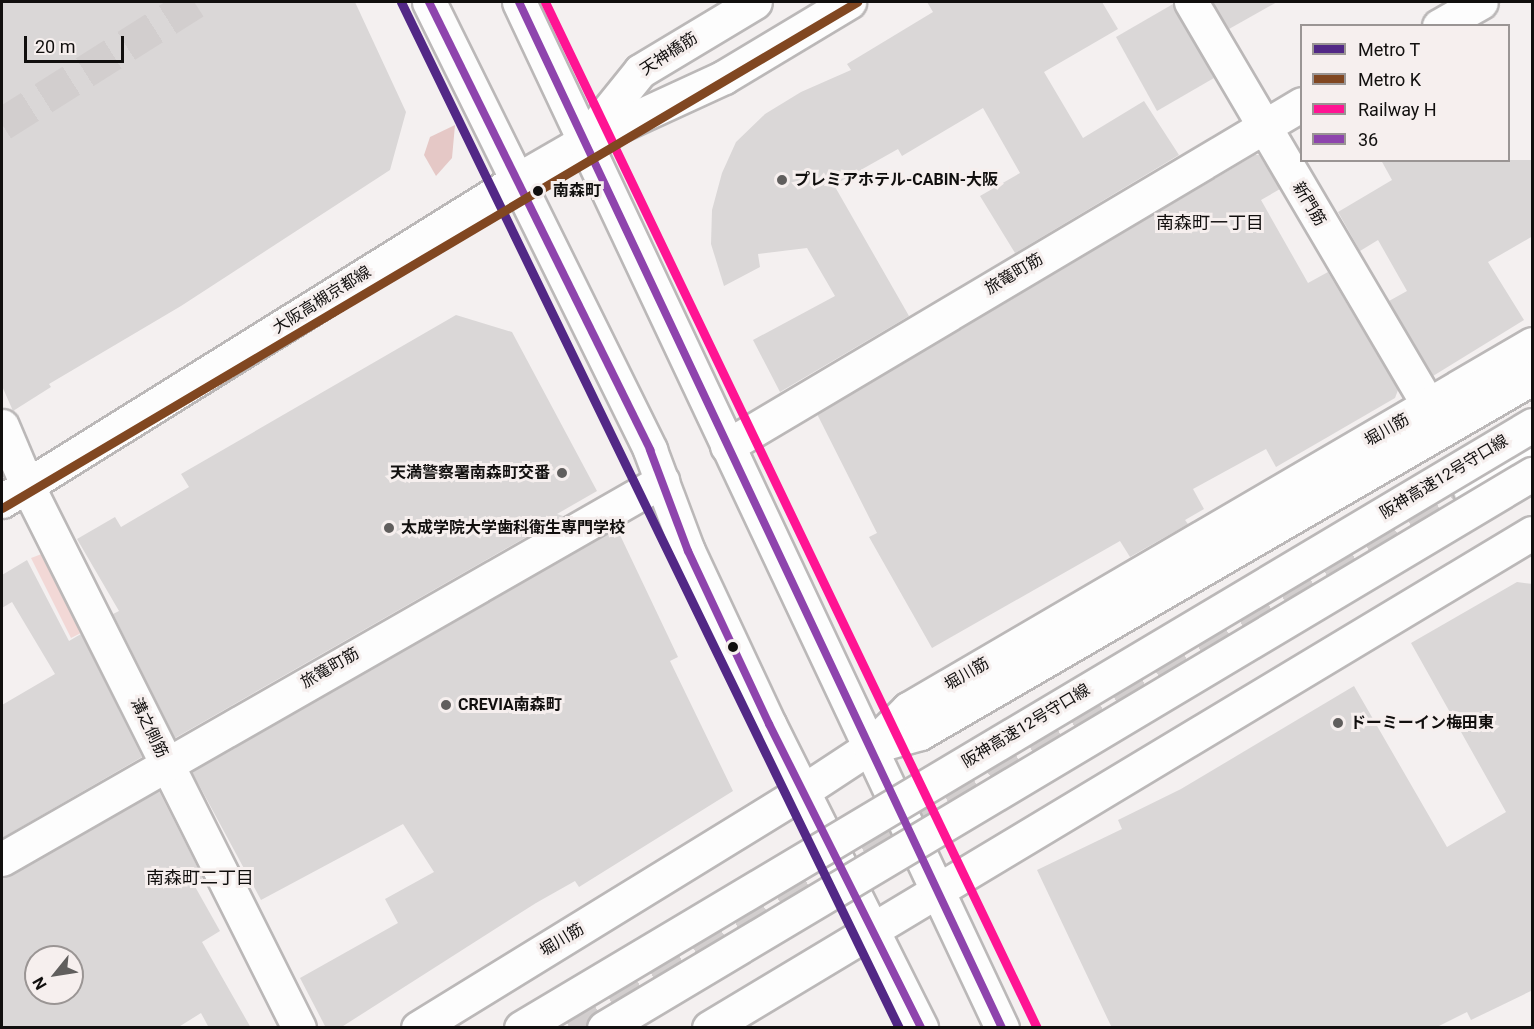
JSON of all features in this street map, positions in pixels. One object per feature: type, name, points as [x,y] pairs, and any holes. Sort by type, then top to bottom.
[{"type":"main road","points":[[429,2],[561,264],[662,481],[688,551],[803,791],[921,1028]]},
{"type":"main road","points":[[519,2],[1002,1028]]},
{"type":"main road","name":"天神橋筋","points":[[583,142],[640,71],[755,2]]},
{"type":"main road","points":[[583,142],[724,77],[849,2]]},
{"type":"main road","name":"新門筋","points":[[1191,2],[1429,406]]},
{"type":"main road","points":[[1442,24],[1481,2]]},
{"type":"main road","name":"旅篭町筋","points":[[727,446],[1300,105]]},
{"type":"main road","name":"大阪高槻京都線","points":[[14,493],[517,180],[583,142]]},
{"type":"main road","name":"堀川筋","points":[[418,1028],[803,791],[870,747],[908,709],[1533,344]]},
{"type":"main road","points":[[870,747],[920,733],[1533,378]]},
{"type":"main road","name":"阪神高速12号守口線","points":[[521,1028],[1533,425]]},
{"type":"main road","name":"溝之側筋","points":[[2,426],[14,493],[165,762],[299,1028]]},
{"type":"main road","points":[[1470,490],[1533,453]]},
{"type":"main road","points":[[604,1028],[1533,474]]},
{"type":"main road","name":"旅篭町筋","points":[[2,859],[165,762],[662,481]]},
{"type":"main road","points":[[709,1028],[873,929],[1529,544]]},
{"type":"main road","points":[[2,882],[27,868],[32,840]]},
{"type":"shaded area","points":[[455,125],[452,158],[436,176],[424,155],[430,137]]},
{"type":"shaded area","points":[[47,552],[87,630],[71,638],[31,558]]},
{"type":"building","points":[[2,2],[355,2],[406,112],[390,170],[181,306],[49,384],[51,387],[13,411],[2,386]]},
{"type":"building","points":[[927,2],[1102,2],[1118,29],[1044,72],[1083,138],[1144,101],[1179,155],[1015,253],[980,196],[1020,173],[983,108],[902,156],[898,149],[834,185],[909,316],[780,392],[753,340],[835,296],[807,248],[758,254],[760,267],[724,286],[711,244],[712,210],[722,173],[736,142],[765,114],[801,92],[851,70],[847,64],[933,12]]},
{"type":"building","points":[[1212,2],[1277,2],[1229,29]]},
{"type":"building","points":[[1173,4],[1214,78],[1157,111],[1116,37]]},
{"type":"building","points":[[1255,155],[1259,155],[1280,189],[1261,200],[1308,283],[1328,272],[1398,390],[1395,398],[1276,467],[1266,449],[1193,489],[1204,509],[1185,520],[1188,524],[1130,557],[1120,541],[932,648],[869,537],[877,533],[817,414]]},
{"type":"building","points":[[1533,160],[1533,236],[1488,262],[1524,320],[1433,376],[1389,301],[1407,291],[1378,240],[1360,251],[1338,212],[1392,180],[1382,162]]},
{"type":"building","points":[[456,315],[512,332],[597,491],[557,514],[563,516],[175,738],[113,614],[119,611],[77,539],[115,517],[121,527],[189,487],[181,474]]},
{"type":"building","points":[[611,532],[620,535],[678,657],[670,661],[733,791],[579,887],[575,881],[536,903],[340,1028],[326,1028],[300,978],[398,923],[385,899],[434,872],[403,824],[261,900],[192,772]]},
{"type":"building","points":[[27,560],[69,641],[81,634],[142,757],[2,838],[2,705],[55,674],[12,602],[2,608],[2,575]]},
{"type":"building","points":[[1517,582],[1533,584],[1533,990],[1471,1020],[1467,1012],[1435,1028],[1112,1028],[1037,870],[1122,829],[1118,820],[1181,789],[1354,686],[1447,847],[1506,812],[1411,643]]},
{"type":"building","points":[[159,791],[203,878],[193,883],[220,931],[202,942],[251,1028],[209,1028],[201,1013],[177,1028],[2,1028],[2,878]]},
{"type":"tunnel","points":[[2,124],[195,2]]},
{"type":"tunnel","points":[[570,1028],[1470,490]]},
{"type":"metro line","name":"T","points":[[401,2],[899,1028]]},
{"type":"metro line","name":"K","points":[[2,508],[857,2]]},
{"type":"rail line","name":"H","points":[[545,2],[1037,1028]]},
{"type":"transit line","name":"36","points":[[429,2],[650,450],[688,551],[769,724],[921,1028]]},
{"type":"transit line","name":"36","points":[[519,2],[1002,1028]]},
{"type":"place","name":"プレミアホテル-CABIN-大阪","points":[[782,180]]},
{"type":"place","name":"南森町","points":[[538,191]]},
{"type":"place","name":"天満警察署南森町交番","points":[[562,473]]},
{"type":"place","name":"太成学院大学歯科衛生専門学校","points":[[389,528]]},
{"type":"place","name":"CREVIA南森町","points":[[446,705]]},
{"type":"place","name":"ドーミーイン梅田東","points":[[1338,723]]},
{"type":"district","name":"南森町一丁目","points":[[1210,223]]},
{"type":"district","name":"南森町二丁目","points":[[200,878]]}]
